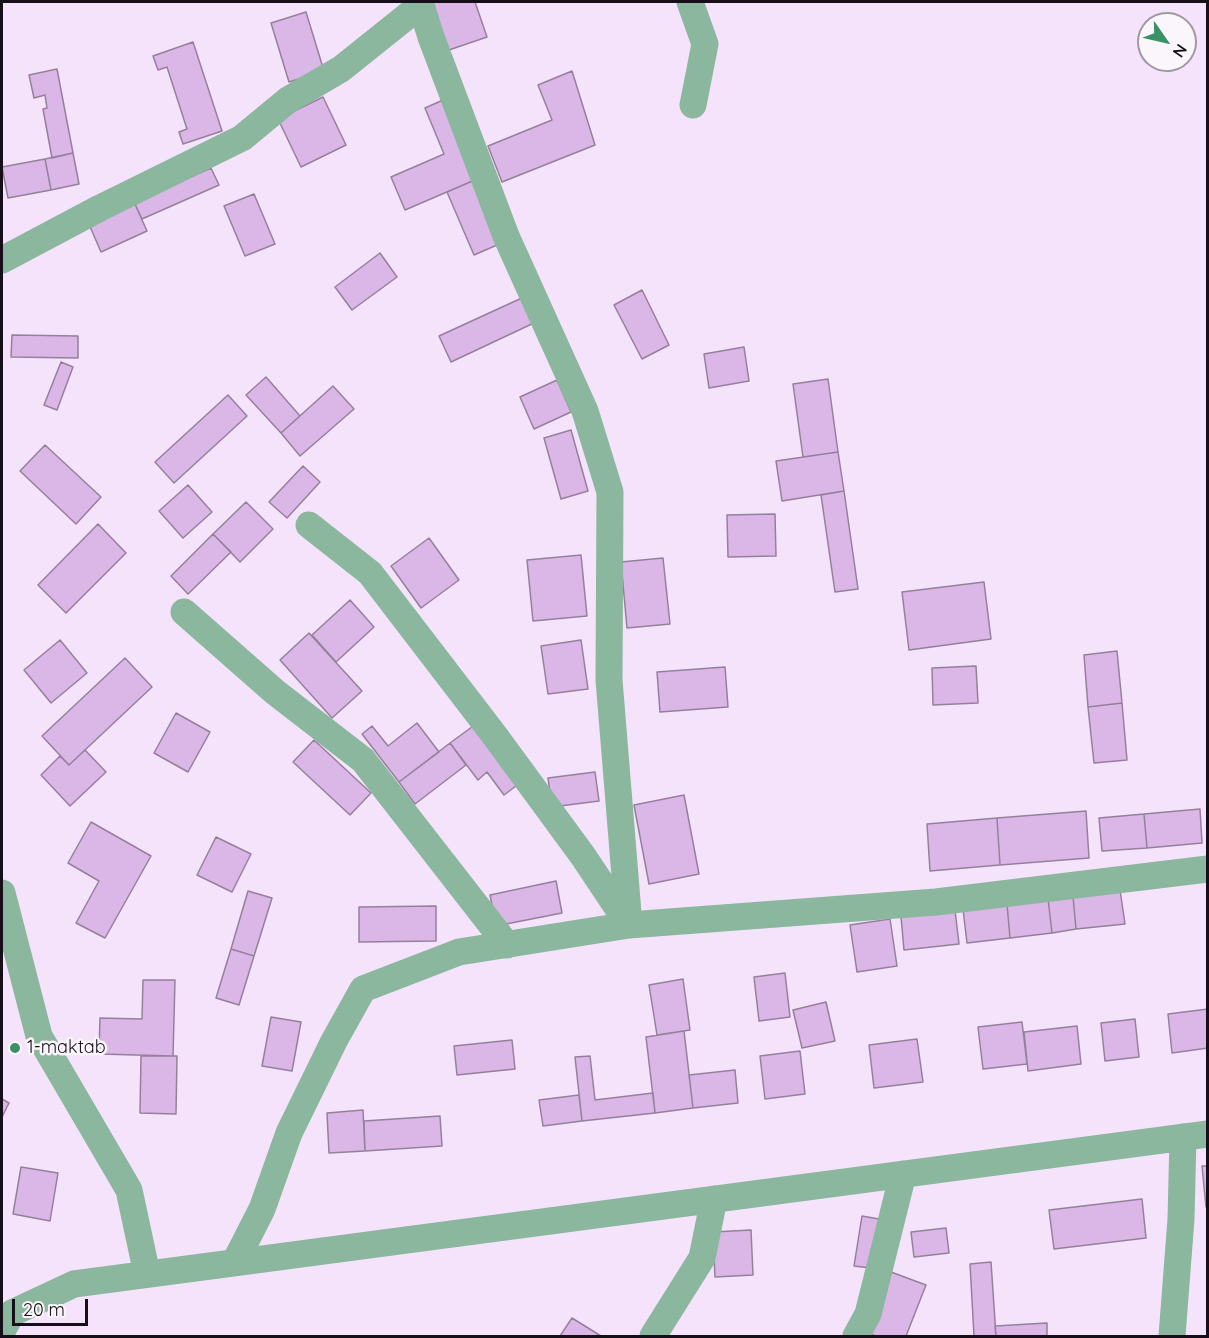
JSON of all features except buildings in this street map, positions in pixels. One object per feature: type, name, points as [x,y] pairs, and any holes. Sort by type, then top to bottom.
[{"type":"street","points":[[690,2],[705,44],[693,105]]},
{"type":"street","points":[[2,260],[100,208],[242,138],[288,100],[341,69],[420,3],[506,237],[585,411],[610,492],[609,680],[629,925]]},
{"type":"street","points":[[309,525],[370,573],[502,745],[583,856],[629,925]]},
{"type":"street","points":[[184,612],[274,693],[363,760],[507,945]]},
{"type":"street","points":[[236,1262],[262,1209],[289,1133],[334,1041],[363,989],[459,952],[629,925],[936,902],[1208,869]]},
{"type":"street","points":[[2,893],[39,1035],[129,1190],[147,1274]]},
{"type":"street","points":[[2,1331],[12,1313],[74,1284],[1195,1135],[1181,1219],[1172,1336]]},
{"type":"street","points":[[856,1336],[868,1314],[903,1174]]},
{"type":"street","points":[[653,1336],[702,1258],[714,1199]]},
{"type":"place","name":"1-maktab","points":[[15,1048]]}]
